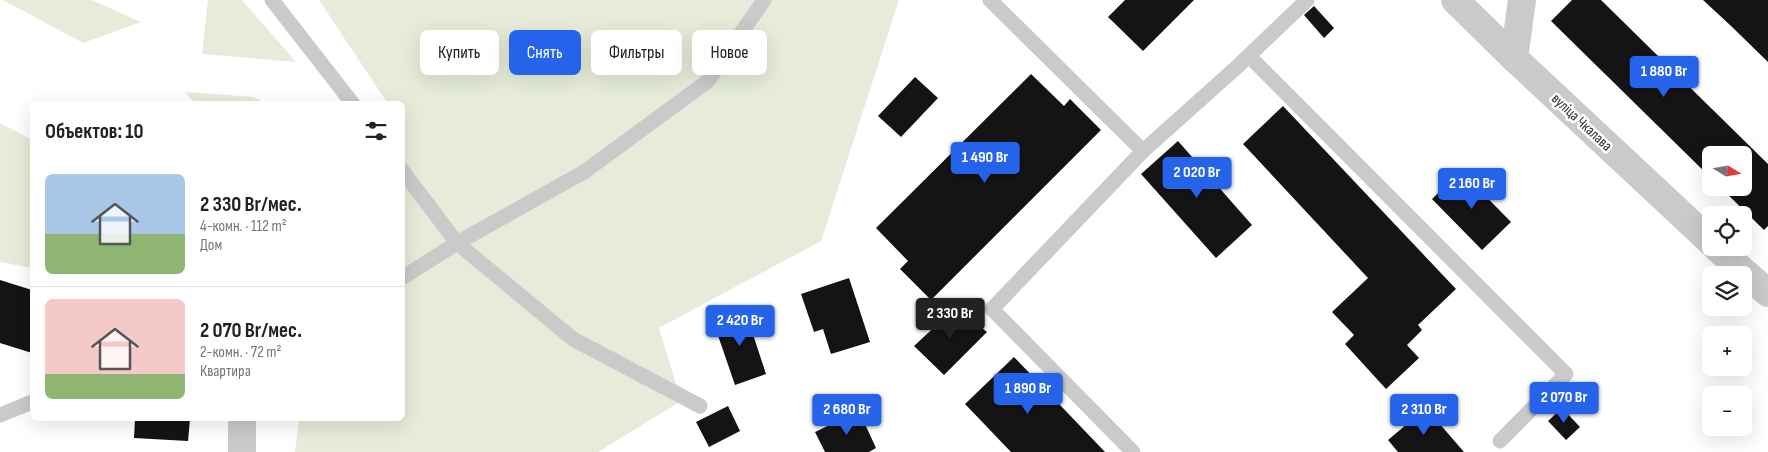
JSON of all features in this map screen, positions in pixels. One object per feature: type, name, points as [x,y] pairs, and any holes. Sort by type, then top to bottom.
[{"type":"street","name":"вуліца Чкалава","points":[[1456,0],[1514,58],[1702,234]]},
{"type":"street","points":[[1514,58],[1522,0]]},
{"type":"street","points":[[1726,256],[1768,293]]},
{"type":"street","points":[[242,421],[242,452]]},
{"type":"lane","points":[[272,0],[351,101]]},
{"type":"lane","points":[[405,276],[457,243],[584,172],[708,81],[764,0]]},
{"type":"lane","points":[[990,0],[1143,151]]},
{"type":"lane","points":[[1133,452],[992,309],[1143,151],[1249,56],[1307,0]]},
{"type":"lane","points":[[1249,56],[1566,374],[1500,441]]},
{"type":"lane","points":[[405,174],[457,243],[573,340],[700,406]]},
{"type":"lane","points":[[0,414],[30,403]]},
{"type":"green space","points":[[3,0],[92,0],[141,22],[83,43]]},
{"type":"green space","points":[[208,0],[242,0],[296,62],[202,54]]},
{"type":"green space","points":[[319,0],[899,0],[821,241],[659,328],[681,401],[598,452],[295,452],[299,421],[405,421],[405,101],[386,101]]},
{"type":"green space","points":[[185,92],[254,97],[261,101],[193,101]]},
{"type":"green space","points":[[0,123],[30,139],[30,268],[0,262]]},
{"type":"building","points":[[1125,0],[1194,0],[1143,51],[1108,17]]},
{"type":"building","points":[[1572,0],[1601,0],[1750,146],[1702,146],[1702,169],[1551,21]]},
{"type":"building","points":[[1703,0],[1768,0],[1768,62],[1730,25]]},
{"type":"building","points":[[1314,6],[1334,28],[1324,38],[1304,15]]},
{"type":"building","points":[[1031,74],[1064,106],[1070,99],[1101,130],[931,300],[900,269],[908,261],[876,228]]},
{"type":"building","points":[[915,77],[938,98],[901,137],[878,116]]},
{"type":"building","points":[[1283,106],[1456,289],[1418,325],[1422,330],[1407,345],[1419,358],[1386,389],[1345,344],[1354,335],[1332,312],[1368,278],[1243,144]]},
{"type":"building","points":[[1178,141],[1252,225],[1216,258],[1141,174]]},
{"type":"building","points":[[1752,148],[1768,164],[1768,226],[1764,230],[1752,218],[1752,206],[1739,206],[1729,196],[1752,196]]},
{"type":"building","points":[[1461,171],[1511,222],[1482,250],[1432,199]]},
{"type":"building","points":[[849,278],[870,342],[831,354],[823,329],[814,332],[801,294]]},
{"type":"building","points":[[0,280],[30,289],[30,352],[0,343]]},
{"type":"building","points":[[956,307],[987,332],[944,375],[914,346]]},
{"type":"building","points":[[745,310],[766,374],[735,385],[713,321]]},
{"type":"building","points":[[1014,357],[1105,452],[1011,452],[965,404]]},
{"type":"building","points":[[728,406],[740,431],[709,447],[696,422]]},
{"type":"building","points":[[1426,408],[1464,452],[1398,452],[1388,440]]},
{"type":"building","points":[[1562,408],[1580,427],[1566,440],[1548,421]]},
{"type":"building","points":[[859,411],[876,448],[869,452],[825,452],[815,432]]},
{"type":"building","points":[[135,421],[190,421],[188,441],[134,438]]}]
